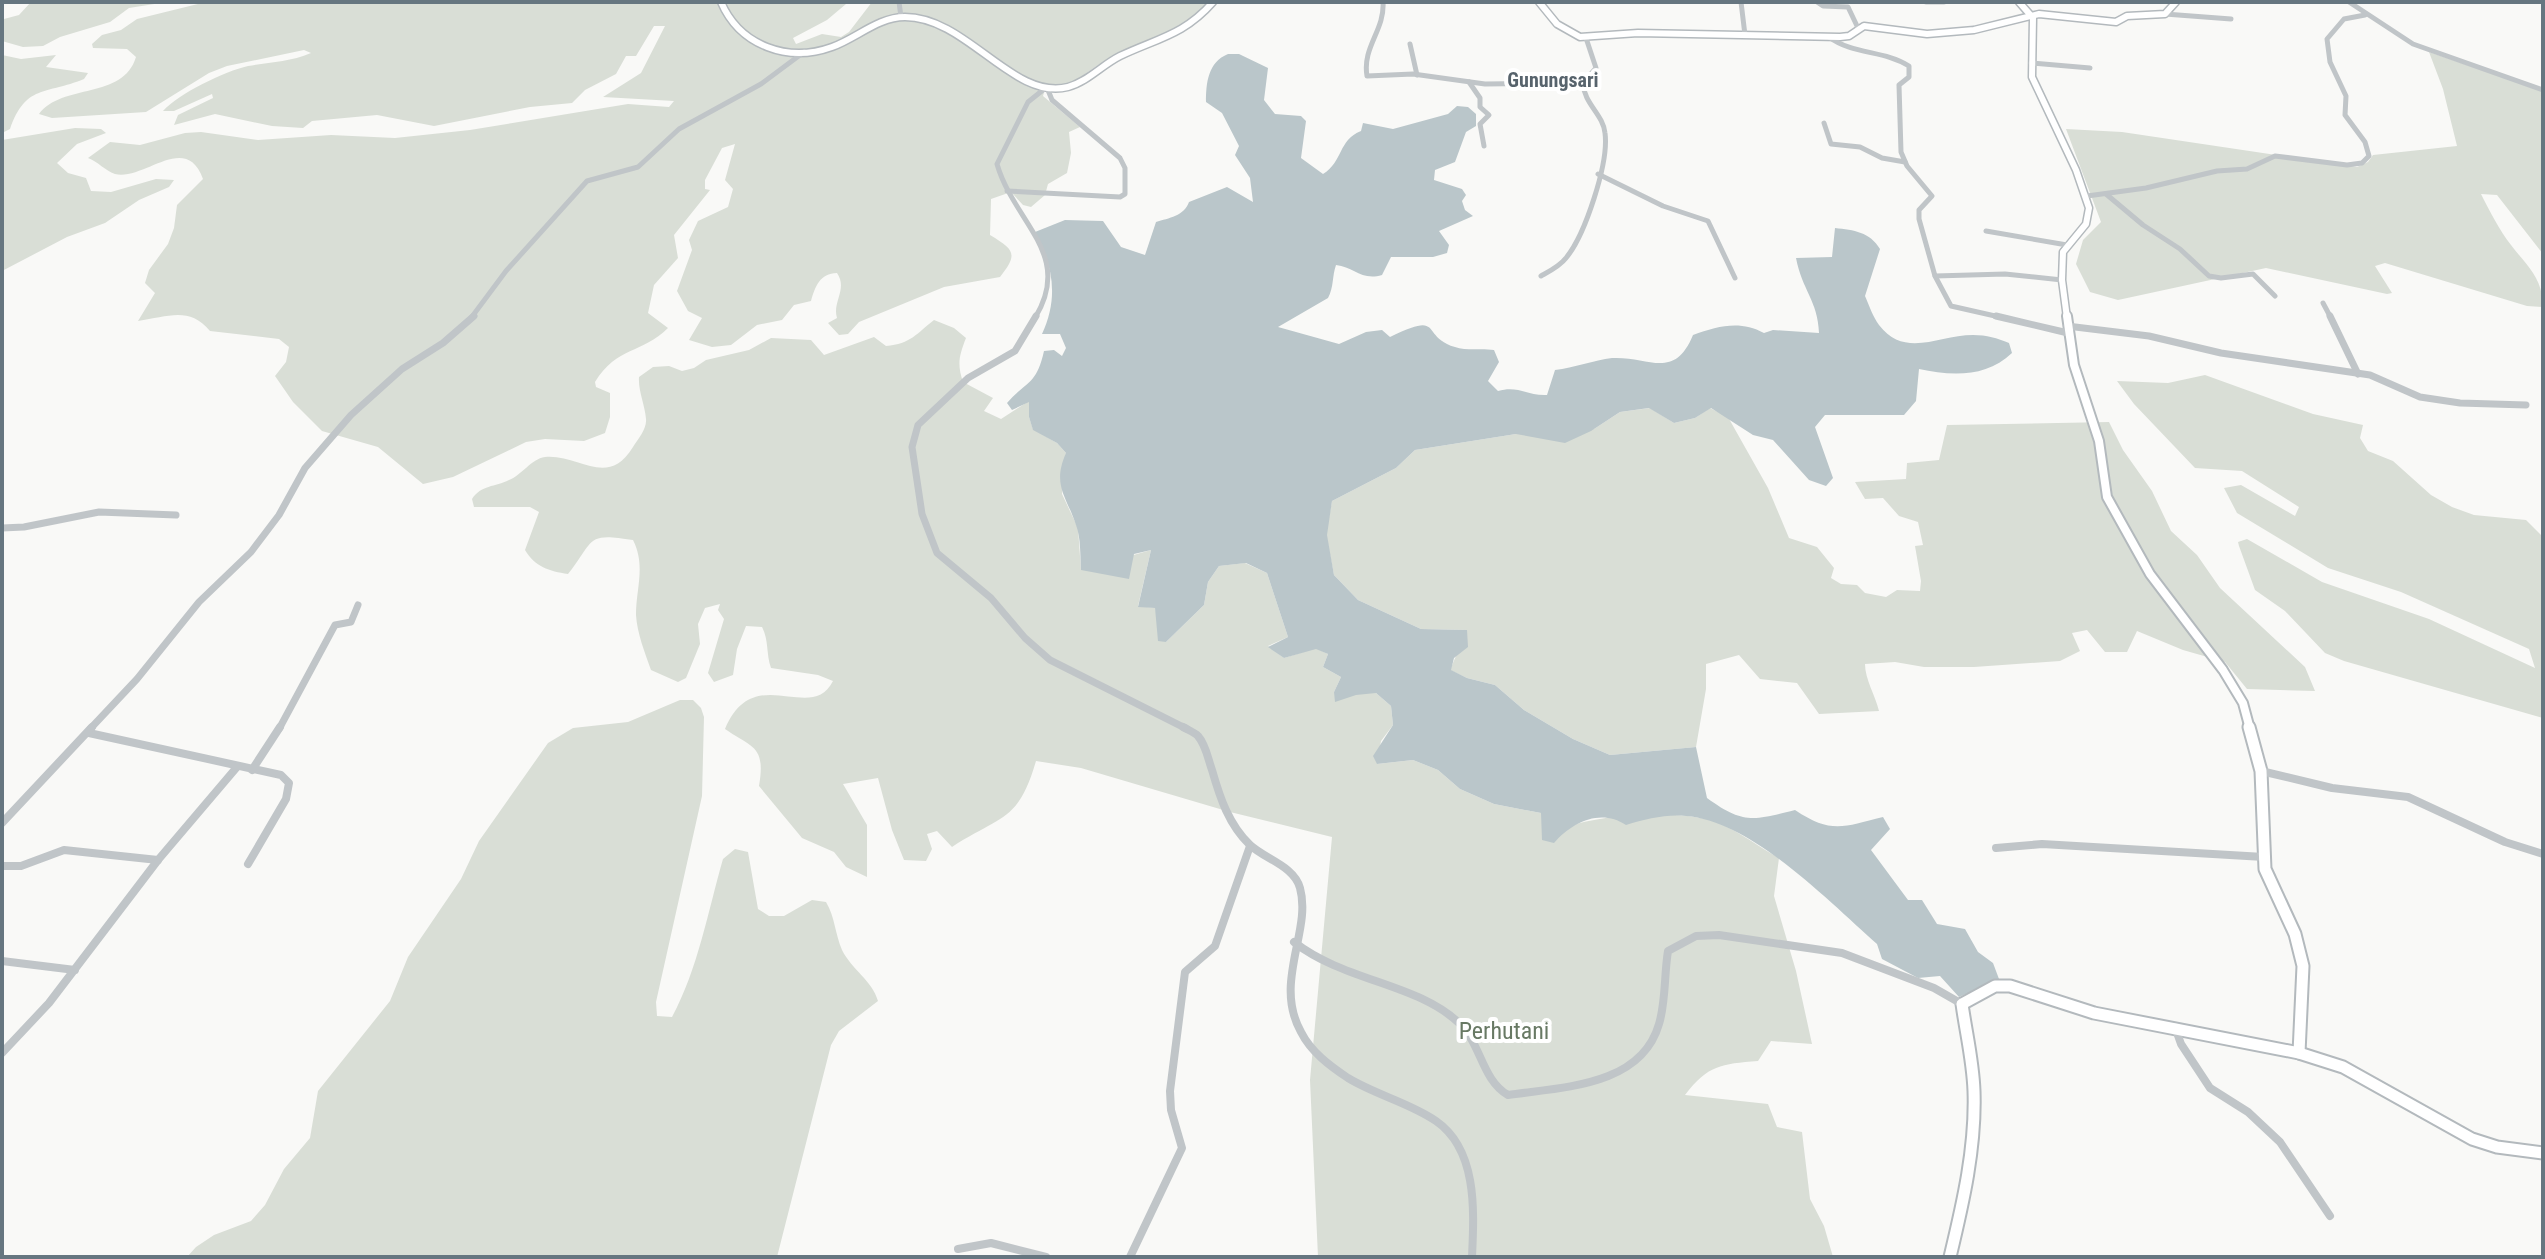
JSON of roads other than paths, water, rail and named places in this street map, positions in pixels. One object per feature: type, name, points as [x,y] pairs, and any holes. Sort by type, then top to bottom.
[{"type":"street","points":[[721,2],[728,20],[751,41],[774,49],[804,52],[830,48],[889,19],[901,17],[955,29],[1006,68],[1045,90],[1052,100],[1120,158],[1125,168],[1125,194],[1120,197],[1007,191]]},
{"type":"street","points":[[899,2],[901,17]]},
{"type":"street","points":[[1213,2],[1196,22],[1109,62],[1073,86],[1045,90],[1028,102],[998,159],[1007,191],[1047,257],[1049,285],[1044,306],[1022,342],[1010,355],[968,378],[918,425],[912,438],[922,514],[935,551],[991,598],[1025,638],[1050,660],[1195,733],[1203,745],[1230,821],[1250,846],[1298,882],[1302,892],[1289,990],[1291,1013],[1304,1040],[1320,1059],[1338,1072],[1436,1121],[1449,1131],[1471,1176],[1475,1199],[1472,1257]]},
{"type":"street","points":[[1383,2],[1384,19],[1365,49],[1366,74],[1417,75],[1534,86],[1583,83],[1596,68],[1586,38]]},
{"type":"street","points":[[1539,2],[1557,24],[1575,36],[1586,38],[1628,33],[1846,37],[1858,28],[1868,26],[1927,34],[1966,31],[2044,14],[2116,22],[2127,16],[2165,14],[2231,19]]},
{"type":"street","points":[[1741,2],[1745,35]]},
{"type":"street","points":[[1817,2],[1850,8],[1858,28]]},
{"type":"street","points":[[1926,2],[1944,2]]},
{"type":"street","points":[[2019,2],[2032,15],[2034,25],[2031,63],[2034,82],[2087,196],[2089,217],[2062,256],[2062,280],[2074,365],[2099,441],[2107,497],[2150,574],[2239,695],[2261,771],[2264,857],[2268,880],[2300,950],[2303,979],[2299,1053]]},
{"type":"street","points":[[2165,14],[2176,2]]},
{"type":"street","points":[[2349,2],[2413,44],[2543,90]]},
{"type":"street","points":[[2087,196],[2190,176],[2247,169],[2275,156],[2340,165],[2362,163],[2369,156],[2369,148],[2345,115],[2346,96],[2330,62],[2327,39],[2344,19],[2365,15]]},
{"type":"street","points":[[2015,20],[2034,25]]},
{"type":"street","points":[[1829,37],[1843,48],[1898,59],[1909,66],[1909,77],[1899,85],[1900,149],[1905,162],[1932,196],[1918,215],[1935,276],[1953,309],[2068,333],[2149,336],[2221,353],[2376,377],[2405,393],[2420,397],[2460,403],[2526,405]]},
{"type":"street","points":[[1410,44],[1417,75]]},
{"type":"street","points":[[2,823],[89,733],[199,602],[251,552],[279,515],[305,468],[351,415],[402,369],[443,343],[474,316],[513,263],[587,181],[639,166],[679,129],[761,84],[804,52]]},
{"type":"street","points":[[2031,63],[2090,68]]},
{"type":"street","points":[[1469,82],[1480,98],[1480,107],[1489,115],[1480,124],[1484,146]]},
{"type":"street","points":[[1541,276],[1565,259],[1578,240],[1598,174],[1605,135],[1585,101],[1583,83]]},
{"type":"street","points":[[1824,123],[1831,144],[1860,147],[1882,158],[1905,162]]},
{"type":"street","points":[[1598,174],[1663,206],[1708,221],[1735,278]]},
{"type":"street","points":[[2106,194],[2143,225],[2175,244],[2209,276],[2221,278],[2253,274],[2275,296]]},
{"type":"street","points":[[1986,231],[2067,245]]},
{"type":"street","points":[[1935,276],[2005,274],[2062,280]]},
{"type":"street","points":[[2323,303],[2358,374]]},
{"type":"street","points":[[2,528],[26,529],[69,516],[99,512],[176,515]]},
{"type":"street","points":[[252,770],[270,745],[334,627],[351,622],[358,605]]},
{"type":"street","points":[[89,733],[281,775],[289,783],[289,792],[248,864]]},
{"type":"street","points":[[2,1053],[75,970],[158,860],[237,767]]},
{"type":"street","points":[[2261,771],[2332,788],[2408,797],[2505,842],[2543,854]]},
{"type":"street","points":[[1996,848],[2042,844],[2264,857]]},
{"type":"street","points":[[1130,1257],[1180,1156],[1181,1137],[1171,1110],[1170,1091],[1185,972],[1215,946],[1250,846]]},
{"type":"street","points":[[2,866],[21,866],[58,850],[158,860]]},
{"type":"street","points":[[1294,942],[1324,964],[1412,995],[1454,1018],[1477,1045],[1497,1088],[1508,1095],[1598,1081],[1617,1074],[1638,1059],[1651,1044],[1659,1027],[1668,951],[1696,936],[1733,935],[1842,953],[1934,988],[1962,1004]]},
{"type":"street","points":[[2,961],[75,970]]},
{"type":"street","points":[[1962,1004],[1995,986],[2010,986],[2094,1013],[2299,1053],[2343,1067],[2472,1139],[2497,1147],[2543,1153]]},
{"type":"street","points":[[1950,1257],[1968,1179],[1972,1137],[1974,1091],[1962,1004]]},
{"type":"street","points":[[2175,1027],[2181,1044],[2210,1088],[2248,1112],[2280,1142],[2330,1216]]},
{"type":"street","points":[[958,1249],[969,1243],[991,1240],[1046,1257]]},
{"type":"district","name":"Gunungsari","points":[[1553,80]]},
{"type":"park label","name":"Perhutani","points":[[1504,1031]]}]
